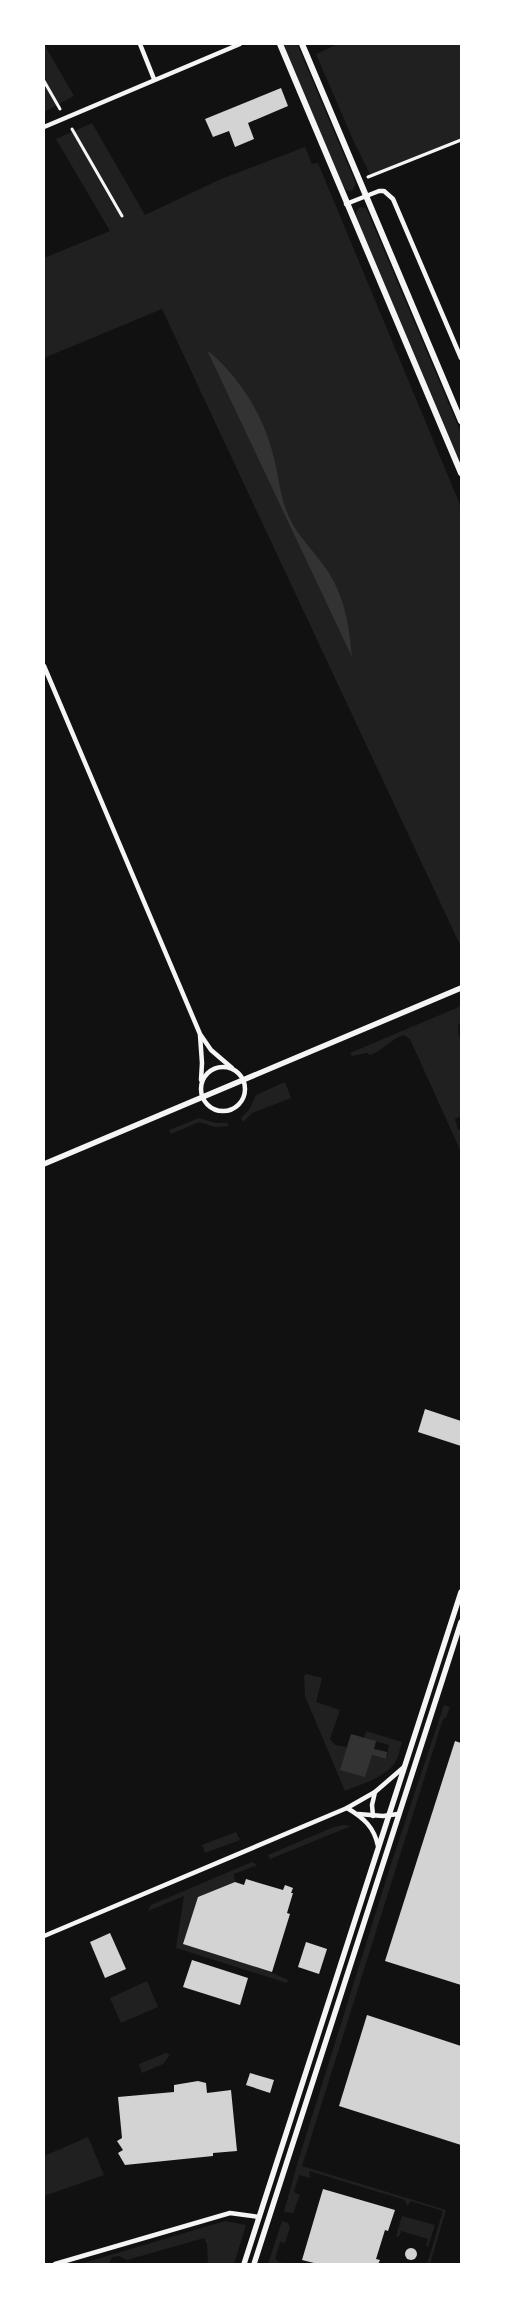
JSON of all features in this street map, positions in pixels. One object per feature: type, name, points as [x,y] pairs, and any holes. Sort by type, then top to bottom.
[{"type":"main road","points":[[280,44],[461,474]]},
{"type":"main road","points":[[303,44],[461,421]]},
{"type":"street","points":[[140,44],[154,79]]},
{"type":"street","points":[[44,127],[240,44]]},
{"type":"street","points":[[44,81],[60,109]]},
{"type":"street","points":[[72,129],[122,216]]},
{"type":"street","points":[[368,177],[461,140]]},
{"type":"street","points":[[346,204],[366,195],[384,191],[393,199],[461,358]]},
{"type":"street","points":[[44,666],[200,1034],[211,1050],[239,1074],[244,1081],[244,1098],[232,1110],[223,1112],[215,1110],[202,1099],[200,1034]]},
{"type":"street","points":[[44,1164],[202,1099],[461,988]]},
{"type":"street","points":[[201,1084],[205,1075],[212,1069],[222,1066],[232,1068]]},
{"type":"street","points":[[244,2264],[461,1592]]},
{"type":"street","points":[[254,2264],[461,1622]]},
{"type":"street","points":[[44,1936],[347,1808],[375,1792],[404,1767]]},
{"type":"street","points":[[373,1816],[372,1805],[375,1792]]},
{"type":"street","points":[[347,1808],[357,1814],[370,1827],[378,1846]]},
{"type":"street","points":[[357,1814],[388,1816],[398,1814]]},
{"type":"street","points":[[55,2264],[230,2213],[259,2217]]},
{"type":"shaded area","points":[[44,44],[74,96],[44,112]]},
{"type":"shaded area","points":[[283,44],[297,44],[356,184],[352,191],[346,190],[343,186]]},
{"type":"shaded area","points":[[338,44],[461,44],[461,140],[371,176],[354,142],[316,54]]},
{"type":"shaded area","points":[[92,123],[145,215],[221,179],[305,147],[312,164],[318,163],[461,507],[461,947],[162,309],[44,358],[44,258],[110,231],[56,139]]},
{"type":"shaded area","points":[[360,207],[366,208],[461,433],[461,465],[356,217],[356,212]]},
{"type":"shaded area","points":[[207,350],[230,372],[257,412],[270,442],[289,517],[297,531],[327,570],[338,590],[348,623],[352,657]]},
{"type":"shaded area","points":[[461,1006],[461,1022],[458,1025],[458,1032],[461,1042],[461,1116],[455,1119],[458,1130],[461,1129],[461,1152],[410,1039],[403,1035],[370,1055],[367,1053],[352,1056],[350,1053]]},
{"type":"shaded area","points":[[285,1082],[291,1098],[252,1113],[243,1122],[241,1118],[249,1110],[256,1095]]},
{"type":"shaded area","points":[[199,1118],[216,1123],[227,1123],[229,1126],[215,1127],[199,1122],[171,1134],[169,1130]]},
{"type":"shaded area","points":[[306,1674],[322,1678],[316,1702],[340,1710],[330,1739],[335,1745],[347,1747],[341,1770],[372,1755],[386,1759],[389,1745],[364,1738],[366,1731],[402,1742],[399,1754],[392,1767],[380,1776],[345,1791],[305,1696],[304,1676]]},
{"type":"shaded area","points":[[444,1705],[450,1707],[446,1718],[443,1719],[302,2166],[446,2210],[430,2264],[427,2264],[443,2211],[411,2201],[407,2206],[405,2200],[309,2171],[310,2178],[299,2175],[294,2192],[300,2195],[293,2213],[284,2212],[298,2161],[391,1864]]},
{"type":"shaded area","points":[[351,1734],[376,1741],[374,1749],[387,1752],[386,1759],[372,1755],[365,1777],[340,1770]]},
{"type":"shaded area","points":[[351,1826],[270,1859],[268,1855],[334,1827]]},
{"type":"shaded area","points":[[236,1832],[240,1840],[205,1853],[202,1845]]},
{"type":"shaded area","points":[[252,1862],[257,1865],[234,1874],[235,1882],[198,1897],[266,1970],[288,1980],[287,1983],[176,1948],[184,1896],[148,1911],[151,1905]]},
{"type":"shaded area","points":[[147,1981],[158,2007],[121,2023],[110,1998]]},
{"type":"shaded area","points":[[166,2053],[170,2055],[163,2064],[142,2073],[139,2064]]},
{"type":"shaded area","points":[[88,2137],[104,2175],[44,2196],[44,2156]]},
{"type":"shaded area","points":[[402,2216],[435,2225],[428,2247],[426,2246],[428,2239],[401,2231],[399,2237],[396,2236]]},
{"type":"shaded area","points":[[225,2221],[246,2225],[234,2264],[208,2264],[207,2244],[204,2238],[127,2260],[119,2256],[112,2257],[109,2264],[80,2264]]},
{"type":"shaded area","points":[[282,2221],[288,2223],[290,2227],[285,2243],[280,2242],[275,2259],[284,2264],[268,2264]]},
{"type":"building","points":[[281,88],[288,106],[248,123],[254,139],[235,147],[229,131],[213,137],[205,119]]},
{"type":"building","points":[[425,1409],[461,1421],[461,1446],[418,1432]]},
{"type":"building","points":[[455,1741],[461,1743],[461,1985],[385,1961]]},
{"type":"building","points":[[246,1879],[283,1890],[285,1885],[293,1888],[287,1913],[290,1914],[272,1972],[183,1944],[198,1897],[235,1882],[244,1885]]},
{"type":"building","points":[[110,1933],[126,1969],[105,1978],[90,1942]]},
{"type":"building","points":[[306,1942],[327,1949],[319,1974],[298,1967]]},
{"type":"building","points":[[192,1960],[248,1978],[240,2005],[183,1987]]},
{"type":"building","points":[[367,2015],[461,2046],[461,2145],[339,2106]]},
{"type":"building","points":[[250,2073],[274,2080],[270,2093],[246,2085]]},
{"type":"building","points":[[198,2081],[206,2083],[207,2093],[231,2090],[237,2151],[213,2153],[213,2156],[125,2165],[118,2153],[123,2150],[117,2141],[122,2138],[118,2097],[174,2092],[174,2085]]},
{"type":"building","points":[[323,2189],[395,2210],[388,2231],[385,2230],[376,2259],[380,2260],[378,2264],[318,2264],[302,2260]]},
{"type":"building","points":[[409,2248],[413,2248],[417,2254],[413,2260],[409,2260],[405,2256],[405,2252]]}]
